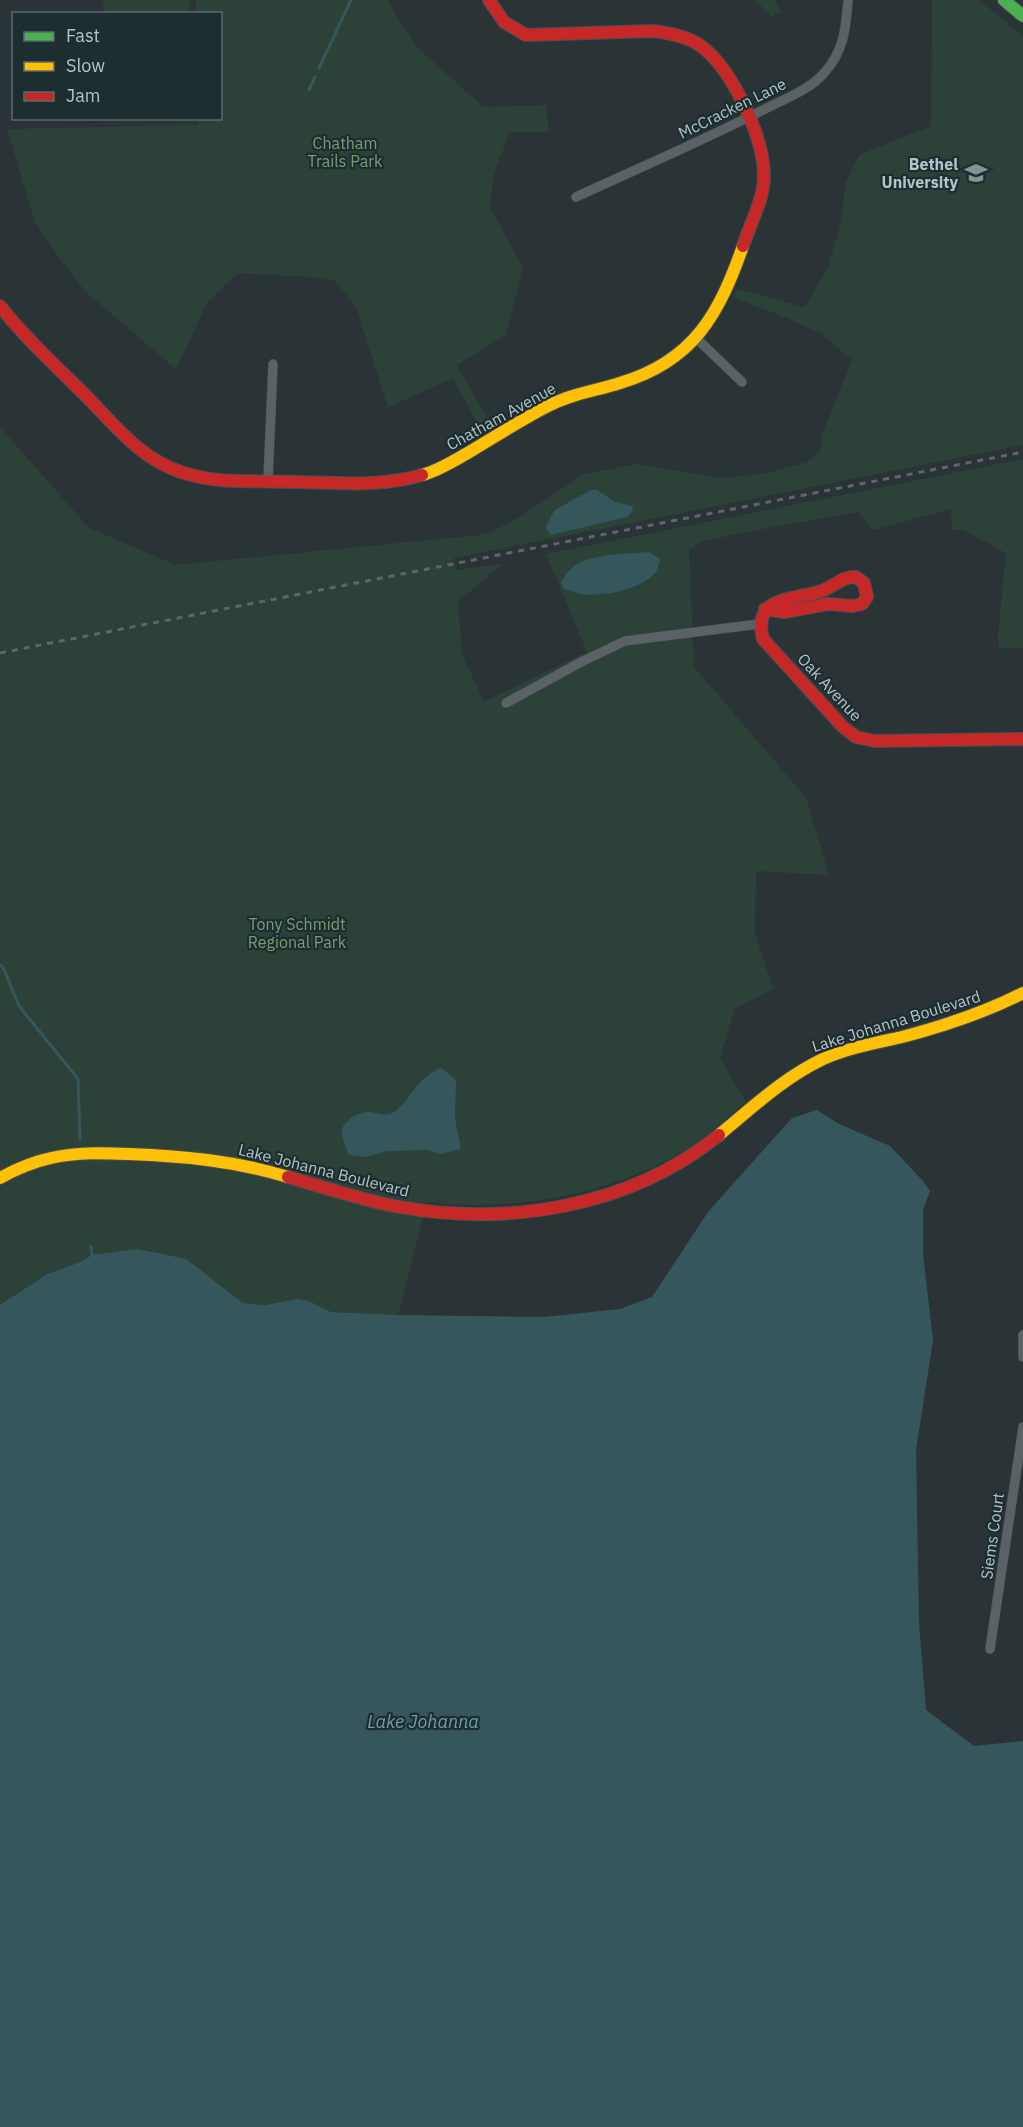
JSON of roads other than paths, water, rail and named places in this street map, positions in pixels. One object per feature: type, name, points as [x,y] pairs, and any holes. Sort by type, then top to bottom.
[{"type":"street","name":"Chatham Avenue","points":[[0,306],[25,337],[141,450],[165,466],[197,477],[374,484],[413,478],[447,465],[560,400],[581,392],[635,379],[654,370],[685,349],[696,338],[709,322],[727,290],[762,192],[764,163],[748,118],[720,65],[701,46],[687,38],[673,33],[653,31],[526,35],[516,32],[500,19],[489,0]]},
{"type":"street","name":"McCracken Lane","points":[[576,197],[748,118],[802,90],[824,74],[836,57],[844,38],[848,0]]},
{"type":"street","points":[[1004,0],[1023,16]]},
{"type":"street","points":[[696,338],[742,382]]},
{"type":"street","points":[[268,480],[273,364]]},
{"type":"street","points":[[506,703],[592,656],[625,641],[759,624],[760,616],[765,609],[785,599],[824,591],[851,577],[861,580],[868,589],[866,600],[858,606],[828,604],[784,612],[765,609]]},
{"type":"street","name":"Oak Avenue","points":[[759,624],[763,639],[843,727],[856,737],[875,741],[1023,739]]},
{"type":"street","name":"Lake Johanna Boulevard","points":[[0,1178],[31,1164],[68,1155],[97,1153],[155,1155],[208,1160],[255,1168],[370,1202],[425,1211],[493,1213],[572,1204],[633,1187],[679,1164],[702,1149],[789,1078],[824,1058],[977,1015],[1023,993]]},
{"type":"street","points":[[1023,1335],[1023,1357]]},
{"type":"street","name":"Siems Court","points":[[990,1649],[1023,1427]]},
{"type":"water","points":[[591,490],[597,490],[615,502],[632,506],[633,511],[627,517],[550,535],[546,527],[554,511]]},
{"type":"water","points":[[649,552],[660,559],[657,571],[631,588],[590,595],[563,588],[561,582],[571,568],[581,562],[610,555]]},
{"type":"water","points":[[441,1068],[456,1080],[455,1119],[461,1149],[441,1154],[427,1150],[387,1151],[365,1157],[349,1155],[342,1132],[348,1121],[367,1112],[384,1115],[394,1112],[421,1081]]},
{"type":"water","name":"Lake Johanna","points":[[817,1110],[839,1124],[890,1146],[930,1191],[923,1210],[923,1254],[933,1340],[916,1450],[919,1624],[926,1710],[974,1746],[1023,1741],[1023,2127],[0,2127],[0,1305],[47,1274],[78,1263],[92,1255],[138,1249],[186,1259],[243,1303],[265,1305],[298,1299],[309,1301],[331,1312],[398,1315],[544,1317],[620,1309],[652,1297],[708,1212],[792,1118]]},
{"type":"waterway","points":[[319,68],[351,0]]},
{"type":"waterway","points":[[309,90],[315,77]]},
{"type":"waterway","points":[[0,965],[3,967],[19,1006],[78,1079],[80,1139]]},
{"type":"waterway","points":[[91,1247],[92,1255]]},
{"type":"railway","points":[[0,653],[1023,452]]},
{"type":"place","name":"Bethel University","points":[[976,173]]},
{"type":"park label","name":"Chatham Trails Park","points":[[345,152]]},
{"type":"park label","name":"Tony Schmidt Regional Park","points":[[297,933]]}]
